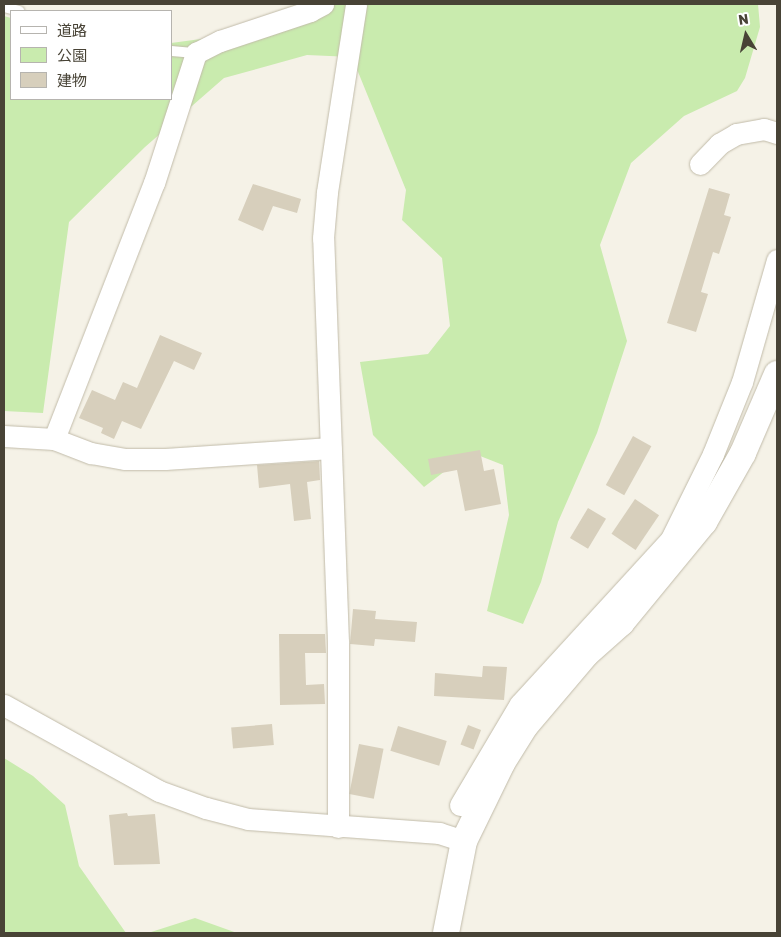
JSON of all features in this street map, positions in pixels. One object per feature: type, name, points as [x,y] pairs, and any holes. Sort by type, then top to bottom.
[{"type":"street","points":[[54,439],[154,183],[196,53],[220,41],[310,12],[323,4]]},
{"type":"street","points":[[338,827],[338,652],[323,238],[327,192],[356,4]]},
{"type":"street","points":[[700,164],[719,144],[736,134],[764,129],[777,133]]},
{"type":"street","points":[[460,805],[520,704],[671,539],[713,454],[742,382],[777,260]]},
{"type":"street","points":[[446,933],[464,841],[486,792],[524,726],[586,654],[620,623],[704,522],[743,453],[777,374]]},
{"type":"street","points":[[4,436],[54,439],[91,453],[125,459],[165,459],[331,448]]},
{"type":"street","points":[[4,705],[159,791],[206,808],[248,819],[439,833],[464,841]]},
{"type":"lane","points":[[172,51],[196,53]]},
{"type":"green space","points":[[306,4],[758,4],[760,27],[745,78],[737,91],[684,116],[631,163],[600,245],[627,341],[597,433],[558,522],[541,582],[523,624],[487,611],[509,515],[503,465],[470,452],[424,487],[373,435],[360,362],[428,354],[450,326],[442,258],[402,220],[406,190],[352,57],[307,55],[224,78],[145,147],[69,222],[43,413],[4,411],[4,16],[10,18],[10,100],[172,100],[172,43],[246,33]]},
{"type":"green space","points":[[4,758],[33,776],[65,805],[79,866],[126,933],[4,933]]},
{"type":"green space","points":[[195,918],[237,933],[148,933]]},
{"type":"building","points":[[253,184],[301,199],[297,213],[273,206],[263,231],[238,220]]},
{"type":"building","points":[[709,188],[730,194],[724,215],[731,217],[719,254],[713,252],[701,292],[708,294],[696,332],[667,323]]},
{"type":"building","points":[[160,335],[202,353],[194,370],[174,361],[141,429],[122,421],[114,439],[101,433],[103,428],[79,418],[92,390],[115,400],[123,382],[137,388]]},
{"type":"building","points":[[633,436],[651,446],[624,495],[606,485]]},
{"type":"building","points":[[480,450],[484,471],[494,469],[501,504],[465,511],[457,470],[431,475],[428,459]]},
{"type":"building","points":[[319,461],[320,480],[307,482],[311,519],[294,521],[290,484],[259,488],[257,465]]},
{"type":"building","points":[[635,499],[659,515],[636,550],[612,534]]},
{"type":"building","points":[[588,508],[606,519],[588,549],[570,538]]},
{"type":"building","points":[[353,609],[376,611],[375,619],[417,622],[415,642],[375,639],[374,646],[350,644]]},
{"type":"building","points":[[279,634],[325,634],[326,653],[305,653],[306,685],[324,684],[325,704],[280,705]]},
{"type":"building","points":[[483,666],[507,667],[504,700],[434,696],[435,673],[482,677]]},
{"type":"building","points":[[272,724],[274,745],[233,748],[231,728]]},
{"type":"building","points":[[468,725],[481,730],[474,750],[460,745]]},
{"type":"building","points":[[398,726],[447,741],[439,766],[390,751]]},
{"type":"building","points":[[359,744],[384,749],[374,799],[349,794]]},
{"type":"building","points":[[127,813],[128,816],[155,814],[160,864],[114,865],[109,815]]}]
